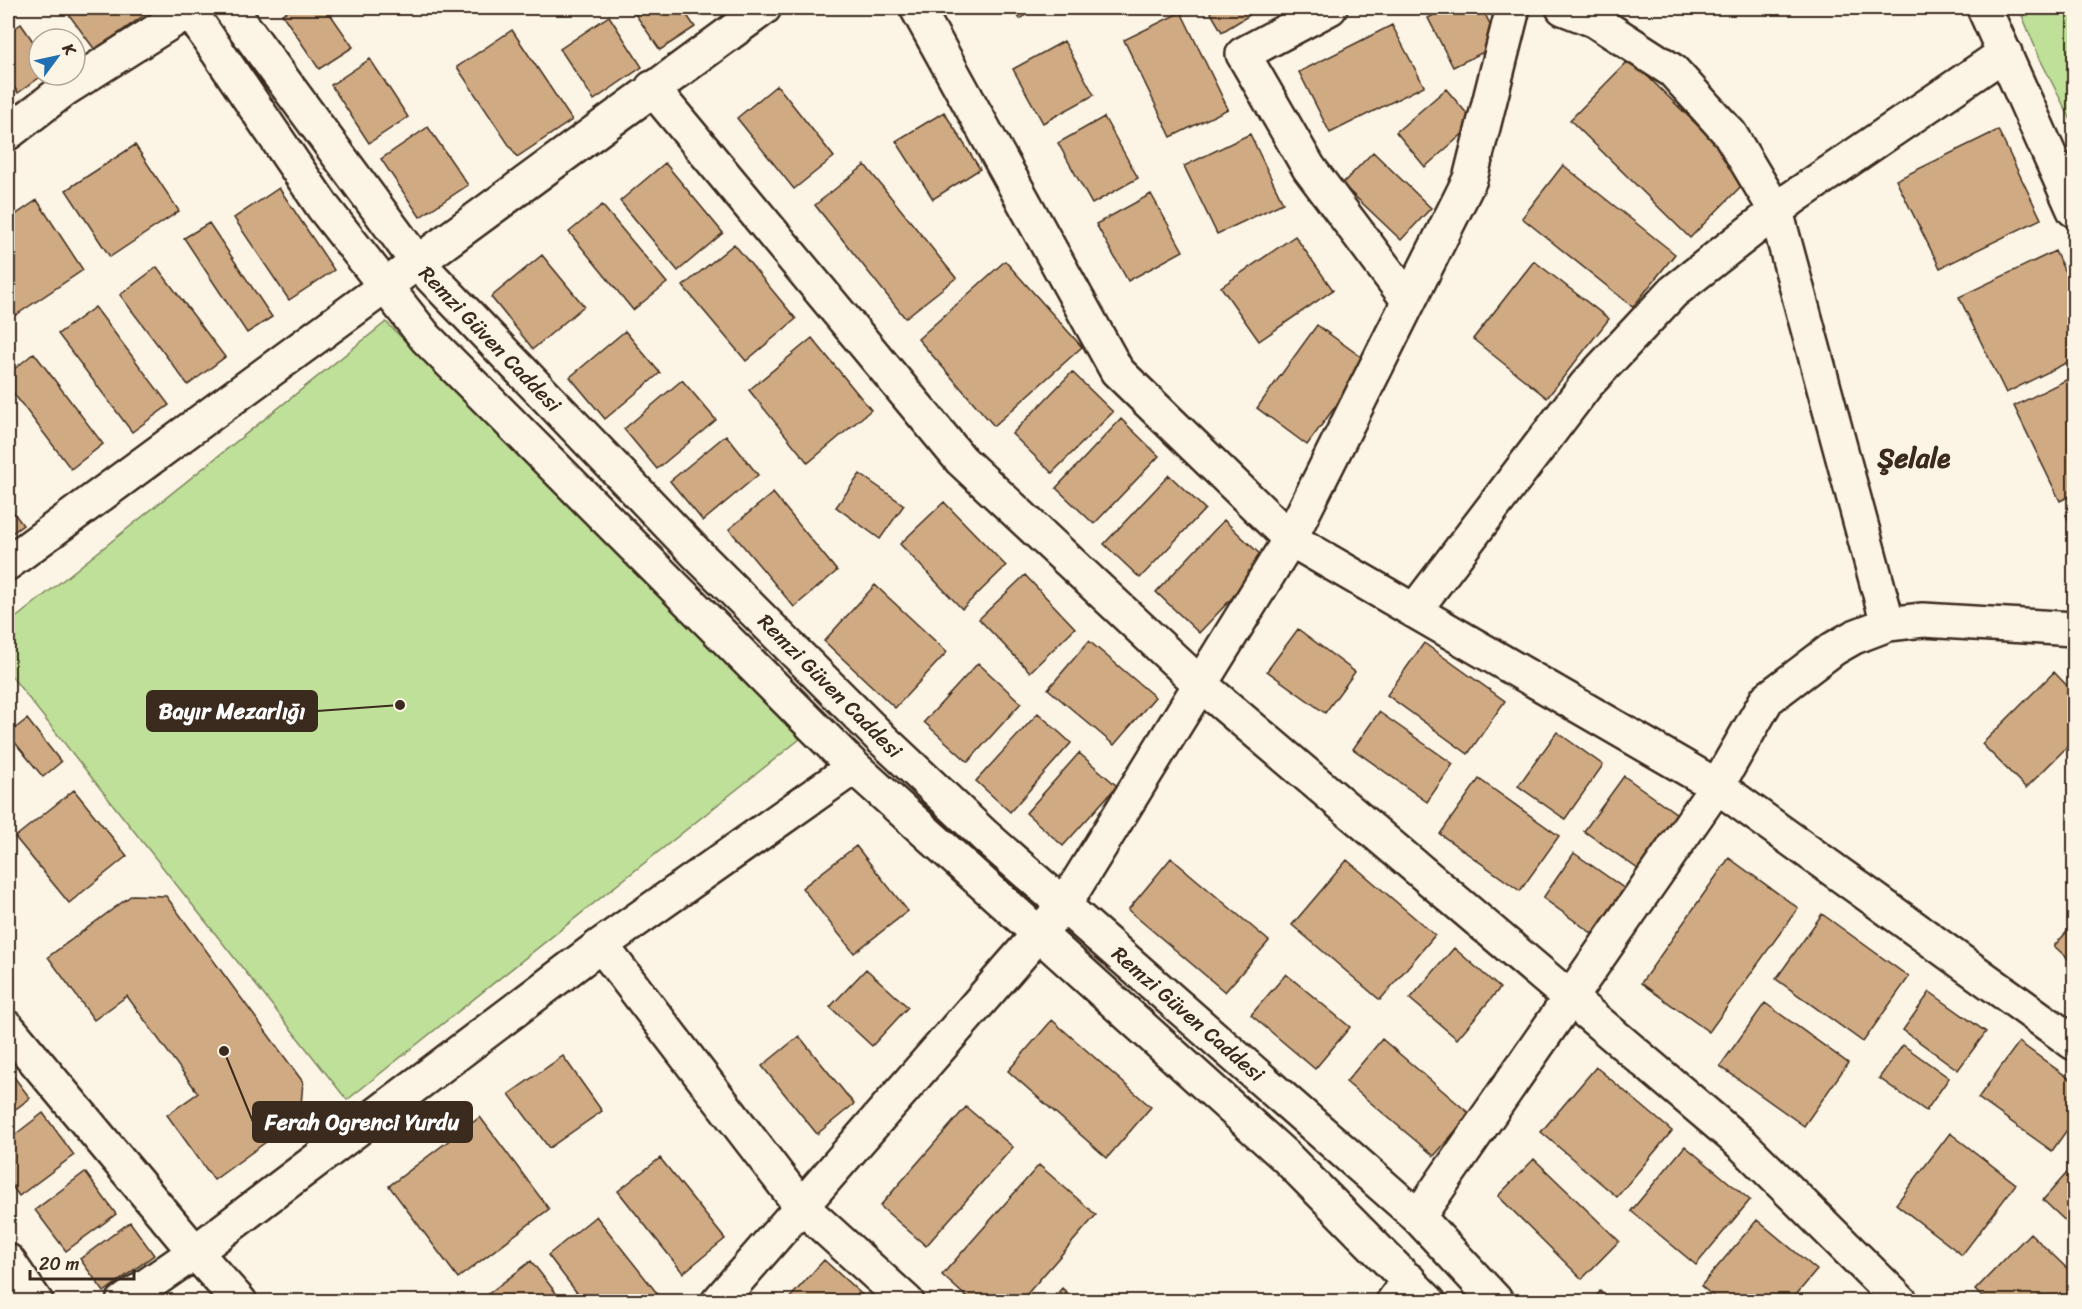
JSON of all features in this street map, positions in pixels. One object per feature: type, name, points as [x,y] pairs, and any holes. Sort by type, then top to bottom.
[{"type":"street","name":"Remzi Güven Caddesi","points":[[191,8],[323,207],[426,338],[854,767],[1286,1157],[1410,1294]]},
{"type":"street","points":[[8,133],[65,89],[191,8]]},
{"type":"street","name":"Remzi Güven Caddesi","points":[[230,8],[417,262],[698,555],[882,739],[985,836],[1418,1217],[1497,1302]]},
{"type":"street","points":[[8,563],[764,8]]},
{"type":"street","points":[[917,8],[1117,371],[1290,539],[1717,786],[2074,1043]]},
{"type":"street","points":[[1330,8],[1243,54],[1309,168],[1409,301]]},
{"type":"street","points":[[718,1302],[1064,905],[1290,539],[1470,179],[1513,8]]},
{"type":"street","points":[[1563,8],[1594,20],[1673,71],[1730,134],[1776,211],[1888,624]]},
{"type":"street","points":[[1984,8],[2074,210]]},
{"type":"street","points":[[1414,611],[1586,385],[1673,292],[1776,211],[2005,53]]},
{"type":"street","points":[[652,88],[961,460],[1200,684],[1743,1145],[1901,1302]]},
{"type":"street","points":[[1418,1217],[1717,786],[1767,699],[1833,649],[1854,637],[1888,624],[1923,620],[2074,629]]},
{"type":"street","points":[[123,1302],[195,1252],[601,945],[854,767]]},
{"type":"street","points":[[601,945],[801,1206],[907,1302]]},
{"type":"street","points":[[8,1028],[195,1252],[240,1302]]},
{"type":"street","points":[[8,1264],[36,1302]]},
{"type":"green space","points":[[2019,8],[2074,8],[2074,126],[2040,59]]},
{"type":"green space","points":[[386,322],[800,739],[347,1100],[8,672],[8,624]]},
{"type":"building","points":[[64,8],[154,8],[95,50],[87,39],[87,27],[78,27]]},
{"type":"building","points":[[293,8],[326,8],[353,47],[319,69],[282,14]]},
{"type":"building","points":[[631,8],[682,8],[695,27],[660,50]]},
{"type":"building","points":[[717,8],[731,8],[721,14]]},
{"type":"building","points":[[1012,8],[1036,8],[1020,19]]},
{"type":"building","points":[[1208,8],[1253,8],[1256,11],[1222,32]]},
{"type":"building","points":[[1447,8],[1482,8],[1500,44],[1453,67],[1428,18]]},
{"type":"building","points":[[1181,12],[1228,109],[1171,137],[1124,40]]},
{"type":"building","points":[[609,16],[642,67],[594,100],[560,49]]},
{"type":"building","points":[[21,24],[27,33],[27,87],[18,93],[8,78],[8,33]]},
{"type":"building","points":[[1392,25],[1424,86],[1330,133],[1299,72]]},
{"type":"building","points":[[512,30],[572,120],[517,157],[457,67]]},
{"type":"building","points":[[1064,41],[1094,95],[1043,123],[1013,69]]},
{"type":"building","points":[[370,59],[408,117],[369,143],[331,85]]},
{"type":"building","points":[[1630,59],[1750,177],[1690,238],[1570,120]]},
{"type":"building","points":[[777,85],[834,157],[794,189],[737,118]]},
{"type":"building","points":[[1446,89],[1475,123],[1425,167],[1396,132]]},
{"type":"building","points":[[944,112],[980,169],[933,199],[896,141]]},
{"type":"building","points":[[1104,117],[1138,178],[1092,204],[1058,143]]},
{"type":"building","points":[[428,127],[468,185],[420,217],[381,159]]},
{"type":"building","points":[[1998,130],[2041,219],[1940,268],[1896,180]]},
{"type":"building","points":[[1250,134],[1283,203],[1217,234],[1184,166]]},
{"type":"building","points":[[135,145],[179,211],[110,257],[66,190]]},
{"type":"building","points":[[1373,152],[1431,208],[1401,240],[1342,184]]},
{"type":"building","points":[[665,163],[723,233],[678,271],[620,201]]},
{"type":"building","points":[[865,165],[956,278],[905,318],[815,205]]},
{"type":"building","points":[[1563,165],[1675,254],[1633,307],[1522,218]]},
{"type":"building","points":[[279,188],[334,270],[289,300],[234,218]]},
{"type":"building","points":[[1151,194],[1183,251],[1128,281],[1096,224]]},
{"type":"building","points":[[37,200],[83,270],[16,315],[8,303],[8,220]]},
{"type":"building","points":[[602,205],[667,283],[633,310],[569,232]]},
{"type":"building","points":[[209,223],[272,317],[247,333],[184,238]]},
{"type":"building","points":[[1295,236],[1333,290],[1259,341],[1221,287]]},
{"type":"building","points":[[734,244],[796,319],[746,361],[683,286]]},
{"type":"building","points":[[2055,251],[2074,291],[2074,359],[2006,393],[1959,297]]},
{"type":"building","points":[[542,255],[584,306],[533,349],[491,297]]},
{"type":"building","points":[[1005,261],[1082,347],[994,426],[918,339]]},
{"type":"building","points":[[1534,261],[1609,319],[1547,398],[1473,339]]},
{"type":"building","points":[[157,267],[225,357],[188,385],[120,295]]},
{"type":"building","points":[[95,307],[169,405],[132,432],[58,334]]},
{"type":"building","points":[[1317,325],[1368,362],[1307,445],[1257,408]]},
{"type":"building","points":[[625,331],[660,373],[605,419],[570,377]]},
{"type":"building","points":[[812,338],[871,410],[808,463],[749,390]]},
{"type":"building","points":[[34,353],[103,444],[71,469],[8,386],[8,374]]},
{"type":"building","points":[[1072,372],[1113,412],[1052,473],[1012,434]]},
{"type":"building","points":[[2074,376],[2074,494],[2060,501],[2014,406]]},
{"type":"building","points":[[682,380],[716,420],[657,469],[624,429]]},
{"type":"building","points":[[1121,419],[1159,456],[1094,524],[1056,488]]},
{"type":"building","points":[[726,435],[758,475],[703,521],[670,481]]},
{"type":"building","points":[[860,474],[904,505],[880,539],[836,507]]},
{"type":"building","points":[[1169,475],[1205,509],[1140,578],[1104,544]]},
{"type":"building","points":[[773,493],[837,571],[794,607],[729,529]]},
{"type":"building","points":[[944,502],[1006,566],[962,609],[900,544]]},
{"type":"building","points":[[8,505],[23,525],[8,536]]},
{"type":"building","points":[[2074,512],[2074,532],[2066,515]]},
{"type":"building","points":[[1224,520],[1267,561],[1199,633],[1156,592]]},
{"type":"building","points":[[1025,575],[1075,628],[1030,672],[979,619]]},
{"type":"building","points":[[875,585],[947,652],[895,708],[824,641]]},
{"type":"building","points":[[1298,629],[1355,672],[1325,713],[1267,671]]},
{"type":"building","points":[[1089,641],[1155,697],[1114,745],[1048,689]]},
{"type":"building","points":[[1424,643],[1505,701],[1468,754],[1387,695]]},
{"type":"building","points":[[978,663],[1021,703],[968,762],[924,722]]},
{"type":"building","points":[[2054,672],[2074,693],[2074,740],[2026,788],[1982,744]]},
{"type":"building","points":[[1379,712],[1453,764],[1427,802],[1353,749]]},
{"type":"building","points":[[1038,713],[1071,743],[1010,812],[976,781]]},
{"type":"building","points":[[27,719],[61,762],[43,777],[8,734]]},
{"type":"building","points":[[1557,732],[1603,765],[1565,819],[1518,786]]},
{"type":"building","points":[[1079,753],[1117,786],[1063,846],[1026,813]]},
{"type":"building","points":[[1624,776],[1677,814],[1638,869],[1584,831]]},
{"type":"building","points":[[1479,779],[1559,836],[1520,891],[1440,834]]},
{"type":"building","points":[[74,790],[127,856],[69,903],[15,837]]},
{"type":"building","points":[[856,846],[908,911],[854,953],[802,888]]},
{"type":"building","points":[[1574,853],[1625,889],[1593,934],[1543,898]]},
{"type":"building","points":[[1171,858],[1269,941],[1225,992],[1128,910]]},
{"type":"building","points":[[1729,858],[1798,908],[1709,1032],[1641,983]]},
{"type":"building","points":[[1347,860],[1435,935],[1380,1000],[1292,925]]},
{"type":"building","points":[[132,895],[166,896],[303,1082],[300,1117],[214,1180],[167,1115],[198,1093],[127,996],[94,1020],[48,957]]},
{"type":"building","points":[[1822,914],[1909,977],[1863,1042],[1776,979]]},
{"type":"building","points":[[2074,924],[2074,964],[2054,946]]},
{"type":"building","points":[[1454,948],[1500,988],[1457,1039],[1410,999]]},
{"type":"building","points":[[866,969],[908,1007],[872,1046],[830,1007]]},
{"type":"building","points":[[1286,974],[1350,1027],[1315,1069],[1251,1015]]},
{"type":"building","points":[[1930,992],[1986,1032],[1958,1070],[1903,1030]]},
{"type":"building","points":[[1765,1003],[1848,1063],[1804,1126],[1720,1066]]},
{"type":"building","points":[[1052,1020],[1151,1107],[1107,1158],[1008,1071]]},
{"type":"building","points":[[799,1036],[854,1104],[817,1134],[762,1066]]},
{"type":"building","points":[[1382,1039],[1470,1114],[1434,1156],[1346,1082]]},
{"type":"building","points":[[2019,1042],[2074,1082],[2074,1120],[2052,1151],[1978,1098]]},
{"type":"building","points":[[1903,1045],[1949,1078],[1926,1111],[1879,1078]]},
{"type":"building","points":[[563,1056],[602,1111],[549,1148],[509,1094]]},
{"type":"building","points":[[1596,1067],[1672,1131],[1617,1197],[1541,1132]]},
{"type":"building","points":[[8,1069],[30,1098],[8,1115]]},
{"type":"building","points":[[966,1107],[1013,1147],[926,1246],[880,1206]]},
{"type":"building","points":[[43,1113],[74,1155],[19,1196],[8,1180],[8,1140]]},
{"type":"building","points":[[480,1117],[549,1209],[458,1278],[389,1186]]},
{"type":"building","points":[[1950,1133],[2016,1184],[1962,1255],[1896,1204]]},
{"type":"building","points":[[1685,1146],[1750,1200],[1696,1265],[1631,1211]]},
{"type":"building","points":[[660,1158],[725,1239],[683,1273],[618,1191]]},
{"type":"building","points":[[1534,1159],[1619,1241],[1582,1279],[1498,1196]]},
{"type":"building","points":[[1039,1165],[1096,1215],[1020,1302],[972,1302],[942,1275]]},
{"type":"building","points":[[2074,1165],[2074,1229],[2043,1200]]},
{"type":"building","points":[[85,1172],[116,1214],[66,1251],[35,1210]]},
{"type":"building","points":[[596,1216],[664,1302],[584,1302],[548,1255]]},
{"type":"building","points":[[1757,1220],[1817,1270],[1790,1302],[1720,1302],[1701,1286]]},
{"type":"building","points":[[130,1222],[154,1255],[104,1292],[80,1259]]},
{"type":"building","points":[[2030,1233],[2074,1275],[2074,1302],[1987,1302],[1975,1290]]},
{"type":"building","points":[[824,1260],[870,1302],[786,1302]]},
{"type":"building","points":[[531,1261],[563,1302],[492,1302],[487,1295]]},
{"type":"building","points":[[1062,1288],[1078,1302],[1050,1302]]},
{"type":"building","points":[[1600,1291],[1612,1302],[1592,1302]]},
{"type":"place","name":"Bayır Mezarlığı","points":[[400,705]]},
{"type":"place","name":"Ferah Ogrenci Yurdu","points":[[224,1051]]},
{"type":"district","name":"Şelale","points":[[1914,458]]}]
